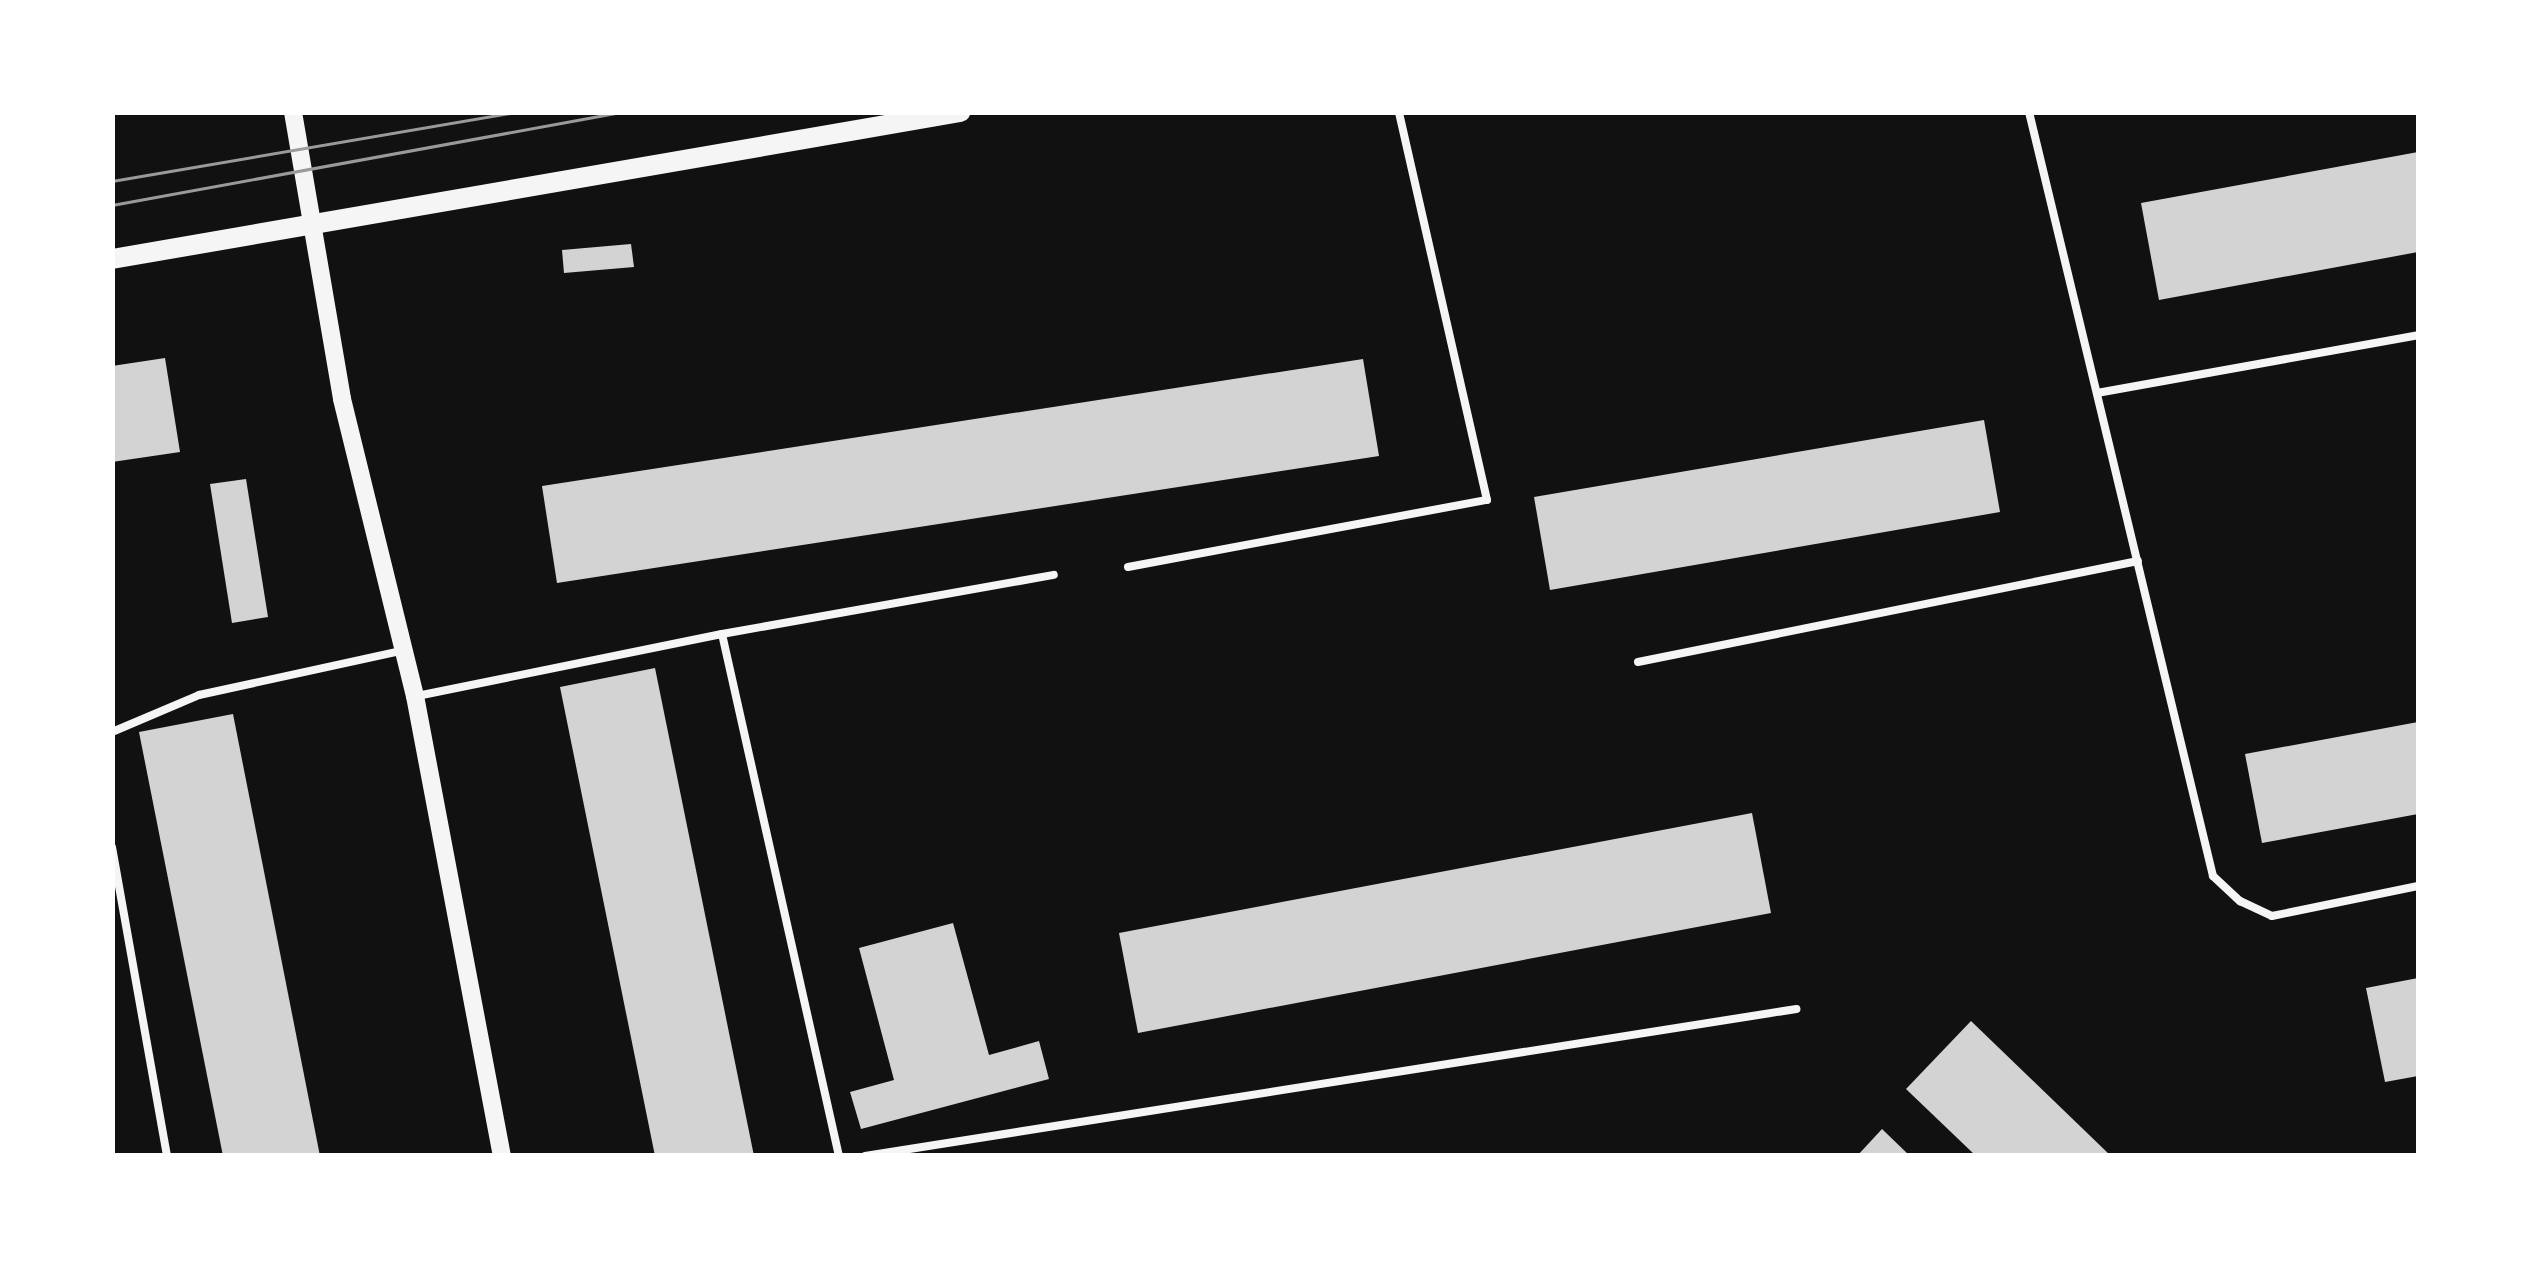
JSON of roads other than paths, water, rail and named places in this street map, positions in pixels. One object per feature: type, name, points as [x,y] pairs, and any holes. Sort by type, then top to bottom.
[{"type":"main road","points":[[112,259],[960,112]]},
{"type":"street","points":[[293,112],[342,399],[406,650],[502,1156]]},
{"type":"lane","points":[[1128,567],[1487,500],[1399,112]]},
{"type":"lane","points":[[2028,112],[2213,876],[2240,902],[2272,916],[2418,886]]},
{"type":"lane","points":[[2096,393],[2418,336]]},
{"type":"lane","points":[[1638,662],[2138,561]]},
{"type":"lane","points":[[415,696],[722,634],[1054,574]]},
{"type":"lane","points":[[722,634],[839,1156]]},
{"type":"lane","points":[[112,732],[199,695],[406,650]]},
{"type":"lane","points":[[112,848],[168,1156]]},
{"type":"lane","points":[[865,1156],[1796,1010]]},
{"type":"tram line","points":[[112,181],[514,112]]},
{"type":"tram line","points":[[112,205],[621,112]]}]
